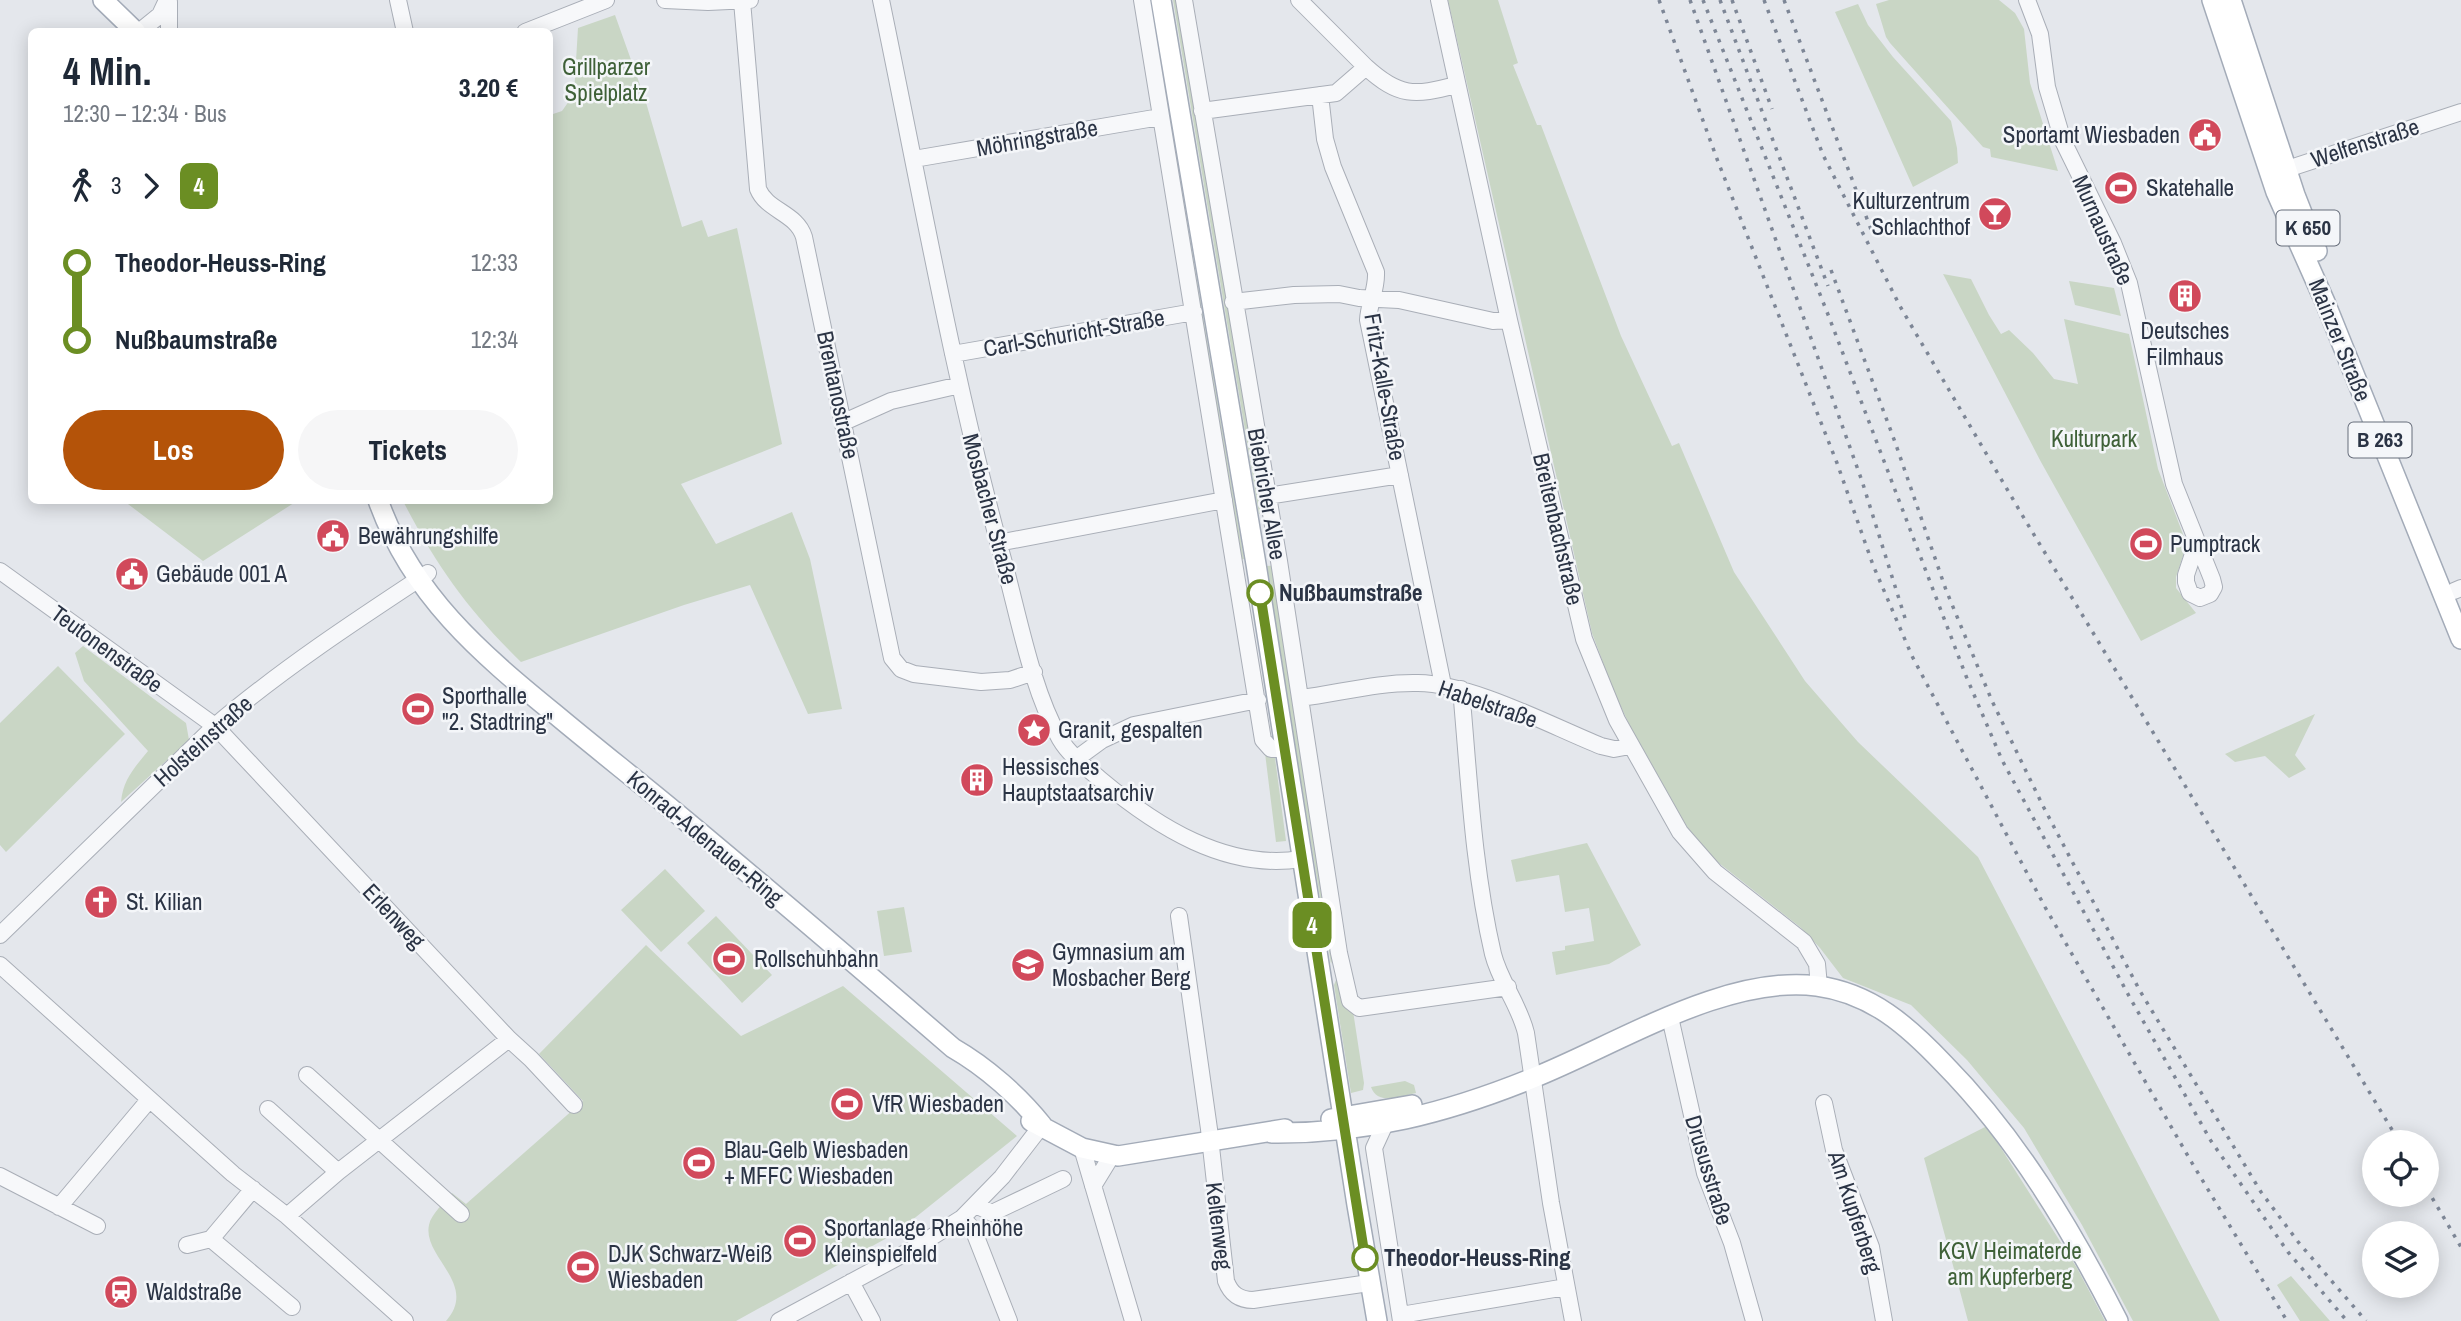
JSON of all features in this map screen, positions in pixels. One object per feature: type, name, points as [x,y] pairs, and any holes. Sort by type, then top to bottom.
[{"type":"main road","name":"Biebricher Allee","points":[[1161,0],[1377,1321]]},
{"type":"main road","name":"Mainzer Straße","points":[[2212,0],[2278,172],[2331,287],[2459,596]]},
{"type":"main road","name":"Mainzer Straße","points":[[2231,0],[2275,134],[2278,172],[2299,241],[2461,639]]},
{"type":"main road","points":[[104,1],[133,28]]},
{"type":"main road","points":[[104,1],[122,28]]},
{"type":"main road","name":"Konrad-Adenauer-Ring","points":[[380,504],[400,551],[423,576]]},
{"type":"main road","name":"Konrad-Adenauer-Ring","points":[[389,504],[433,601],[504,672],[698,831],[953,1048],[964,1063],[1020,1113],[1082,1149],[1112,1156],[1344,1124]]},
{"type":"main road","points":[[1344,1124],[1385,1124],[1443,1109],[1525,1081],[1670,1017],[1717,999],[1752,990],[1788,984],[1819,986],[1855,995],[1883,1009],[1921,1040],[1982,1104],[2035,1178],[2118,1321]]},
{"type":"main road","points":[[1344,1124],[1525,1081]]},
{"type":"street","points":[[167,28],[168,0]]},
{"type":"street","points":[[142,28],[160,15],[168,0]]},
{"type":"street","points":[[398,0],[404,28]]},
{"type":"street","points":[[535,28],[606,0]]},
{"type":"street","points":[[665,0],[747,1]]},
{"type":"street","name":"Mosbacher Straße","points":[[881,0],[976,462],[1034,671],[1055,728],[1076,759],[1125,800],[1174,832],[1206,846],[1238,855],[1277,863],[1301,859]]},
{"type":"street","name":"Biebricher Allee","points":[[1142,0],[1263,740],[1271,749],[1285,749]]},
{"type":"street","name":"Biebricher Allee","points":[[1184,0],[1301,698],[1339,953],[1350,1000],[1359,1009],[1508,987]]},
{"type":"street","points":[[1299,0],[1385,83],[1401,91],[1428,91],[1456,85]]},
{"type":"street","name":"Breitenbachstraße","points":[[1439,0],[1508,320],[1584,639],[1605,695],[1630,746],[1688,843],[1735,889],[1804,942],[1817,964],[1819,986]]},
{"type":"street","name":"Murnaustraße","points":[[2027,0],[2040,34],[2047,87],[2063,141],[2113,243],[2129,283],[2169,466],[2197,542]]},
{"type":"street","name":"Brentanostraße","points":[[747,1],[758,189],[764,199],[797,223],[803,232],[889,652],[895,664],[914,674],[981,682],[1010,680],[1034,671]]},
{"type":"street","points":[[1202,111],[1339,91],[1366,66]]},
{"type":"street","name":"Fritz-Kalle-Straße","points":[[1320,95],[1325,139],[1333,167],[1376,272],[1377,284],[1371,298],[1368,320],[1443,685]]},
{"type":"street","name":"Welfenstraße","points":[[2278,172],[2461,112]]},
{"type":"street","name":"Möhringstraße","points":[[914,159],[1160,117]]},
{"type":"street","points":[[1233,302],[1339,294],[1399,300],[1493,321],[1508,320]]},
{"type":"street","name":"Carl-Schuricht-Straße","points":[[953,354],[1194,312]]},
{"type":"street","points":[[844,422],[891,401],[960,385]]},
{"type":"street","points":[[1267,496],[1400,475]]},
{"type":"street","points":[[998,543],[1224,500]]},
{"type":"street","name":"Teutonenstraße","points":[[0,571],[215,726]]},
{"type":"street","name":"Holsteinstraße","points":[[0,935],[215,726],[296,663],[423,576]]},
{"type":"street","name":"Habelstraße","points":[[1301,698],[1405,683],[1443,685],[1461,689],[1601,746],[1614,749],[1630,746]]},
{"type":"street","points":[[1461,689],[1477,855],[1490,937],[1496,963],[1523,1021],[1525,1081],[1573,1321]]},
{"type":"street","points":[[1076,759],[1102,740],[1134,725],[1258,700]]},
{"type":"street","name":"Erlenweg","points":[[215,726],[574,1105]]},
{"type":"street","name":"Keltenweg","points":[[1179,916],[1226,1281],[1236,1296],[1244,1300],[1369,1283]]},
{"type":"street","points":[[1322,983],[1333,971],[1339,953]]},
{"type":"street","points":[[0,965],[149,1100],[287,1216],[405,1321]]},
{"type":"street","name":"Drususstraße","points":[[1670,1017],[1704,1173],[1732,1243],[1754,1321]]},
{"type":"street","points":[[287,1216],[379,1139],[509,1039]]},
{"type":"street","points":[[307,1075],[461,1214]]},
{"type":"street","points":[[59,1207],[149,1100]]},
{"type":"street","name":"Am Kupferberg","points":[[1824,1103],[1834,1150],[1871,1247],[1884,1321]]},
{"type":"street","points":[[268,1109],[338,1172]]},
{"type":"street","points":[[1385,1124],[1374,1148],[1401,1318],[1566,1287]]},
{"type":"street","points":[[779,1321],[939,1234],[962,1218],[976,1205],[1042,1125]]},
{"type":"street","points":[[1082,1149],[1133,1321]]},
{"type":"street","points":[[1093,1186],[1112,1156]]},
{"type":"street","points":[[0,1176],[97,1227]]},
{"type":"street","points":[[976,1205],[992,1213],[1063,1179]]},
{"type":"street","points":[[187,1245],[211,1239],[253,1189]]},
{"type":"street","points":[[1354,1190],[1383,1214]]},
{"type":"street","points":[[962,1218],[973,1228],[1009,1321]]},
{"type":"street","points":[[211,1239],[292,1307]]},
{"type":"street","points":[[851,1282],[872,1321]]},
{"type":"green space","points":[[1150,0],[1244,559],[1238,560]]},
{"type":"green space","points":[[1173,0],[1180,0],[1266,512],[1259,514]]},
{"type":"green space","points":[[1448,0],[1498,0],[1518,63],[1513,65],[1537,125],[1541,125],[1621,336],[1672,446],[1679,443],[1734,572],[1805,681],[1858,742],[1978,857],[2220,1321],[2133,1321],[2082,1225],[2024,1128],[1967,1060],[1911,1005],[1843,978],[1800,927],[1705,852],[1686,825],[1630,726],[1592,633]]},
{"type":"green space","points":[[1889,0],[1999,0],[2015,13],[2024,29],[2030,83],[2058,171],[1991,157],[1990,149],[1983,147],[1886,37],[1876,4]]},
{"type":"green space","points":[[1858,4],[1868,25],[1893,57],[1951,121],[1958,163],[1913,187],[1835,12]]},
{"type":"green space","name":"Grillparzer Spielplatz","points":[[615,15],[645,99],[682,227],[702,220],[708,237],[737,228],[782,444],[681,484],[716,544],[792,512],[810,559],[842,709],[808,714],[750,585],[521,662],[455,587],[428,547],[405,504],[553,504],[553,114],[562,111],[574,94],[578,28]]},
{"type":"green space","name":"Kulturpark","points":[[1943,274],[1971,279],[2001,334],[2009,330],[2033,353],[2054,379],[2078,384],[2064,319],[2129,334],[2158,469],[2186,542],[2176,577],[2176,588],[2196,613],[2141,641],[2041,462]]},
{"type":"green space","points":[[2069,281],[2114,288],[2121,316],[2075,305]]},
{"type":"green space","points":[[128,504],[292,504],[203,561]]},
{"type":"green space","points":[[1275,565],[1335,952],[1331,964],[1270,593],[1267,566]]},
{"type":"green space","points":[[83,646],[186,723],[189,740],[121,802],[127,781],[148,751],[84,681],[75,653]]},
{"type":"green space","points":[[58,666],[125,734],[6,852],[0,845],[0,723]]},
{"type":"green space","points":[[2315,714],[2295,755],[2306,769],[2289,778],[2265,756],[2235,762],[2225,754]]},
{"type":"green space","points":[[1265,753],[1275,758],[1286,841],[1276,842]]},
{"type":"green space","points":[[1587,843],[1641,945],[1609,964],[1556,975],[1552,952],[1565,950],[1565,946],[1594,941],[1589,908],[1565,912],[1559,875],[1516,882],[1511,860]]},
{"type":"green space","points":[[665,869],[705,911],[661,952],[621,910]]},
{"type":"green space","points":[[904,907],[912,952],[884,956],[877,911]]},
{"type":"green space","name":"Rollschuhbahn","points":[[716,916],[772,975],[742,1003],[687,943]]},
{"type":"green space","points":[[646,945],[741,1036],[843,986],[1017,1136],[896,1233],[736,1321],[446,1321],[454,1308],[456,1295],[453,1283],[429,1237],[432,1217],[452,1193],[466,1204],[583,1101],[539,1054]]},
{"type":"green space","points":[[1340,970],[1353,1011],[1364,1083],[1363,1090],[1351,1093],[1334,985]]},
{"type":"green space","points":[[1405,1081],[1414,1085],[1416,1093],[1384,1098],[1374,1093],[1371,1087]]},
{"type":"green space","name":"KGV Heimaterde am Kupferberg","points":[[1987,1126],[2077,1268],[2105,1321],[1968,1321],[1924,1158]]},
{"type":"green space","points":[[2291,1276],[2330,1321],[2300,1321],[2277,1285]]},
{"type":"railway","points":[[1659,0],[1717,159],[1837,463],[1873,565],[1912,656],[2045,907],[2192,1163],[2287,1321]]},
{"type":"railway","points":[[1690,0],[1862,481],[1905,618]]},
{"type":"railway","points":[[1703,0],[1829,317],[1966,676],[2002,760],[2129,996],[2211,1141],[2288,1252],[2347,1321]]},
{"type":"railway","points":[[1720,0],[1828,286]]},
{"type":"railway","points":[[1732,0],[1772,109]]},
{"type":"railway","points":[[1764,0],[1823,155],[1901,308],[2021,513],[2392,1130]]},
{"type":"railway","points":[[1784,0],[1872,232]]},
{"type":"railway","points":[[1831,270],[1946,590],[1992,701],[2043,806],[2140,991],[2261,1192],[2299,1243],[2366,1321]]},
{"type":"railway","points":[[2438,1207],[2461,1247]]},
{"type":"bus line","name":"4","points":[[1260,593],[1365,1258]]},
{"type":"place","name":"Sportamt Wiesbaden","points":[[2205,135]]},
{"type":"place","name":"Skatehalle","points":[[2121,188]]},
{"type":"place","name":"Kulturzentrum Schlachthof","points":[[1995,214]]},
{"type":"place","name":"Deutsches Filmhaus","points":[[2185,296]]},
{"type":"place","name":"Bewährungshilfe","points":[[333,536]]},
{"type":"place","name":"Pumptrack","points":[[2146,544]]},
{"type":"place","name":"Gebäude 001 A","points":[[132,574]]},
{"type":"place","name":"Nußbaumstraße","points":[[1260,593]]},
{"type":"place","name":"Sporthalle \"2. Stadtring\"","points":[[418,709]]},
{"type":"place","name":"Granit, gespalten","points":[[1034,730]]},
{"type":"place","name":"Hessisches Hauptstaatsarchiv","points":[[977,780]]},
{"type":"place","name":"St. Kilian","points":[[101,902]]},
{"type":"place","name":"Rollschuhbahn","points":[[729,959]]},
{"type":"place","name":"Gymnasium am Mosbacher Berg","points":[[1028,965]]},
{"type":"place","name":"VfR Wiesbaden","points":[[847,1104]]},
{"type":"place","name":"Blau-Gelb Wiesbaden + MFFC Wiesbaden","points":[[699,1163]]},
{"type":"place","name":"Sportanlage Rheinhöhe Kleinspielfeld","points":[[800,1241]]},
{"type":"place","name":"Theodor-Heuss-Ring","points":[[1365,1258]]},
{"type":"place","name":"DJK Schwarz-Weiß Wiesbaden","points":[[583,1267]]},
{"type":"place","name":"Waldstraße","points":[[121,1292]]}]
